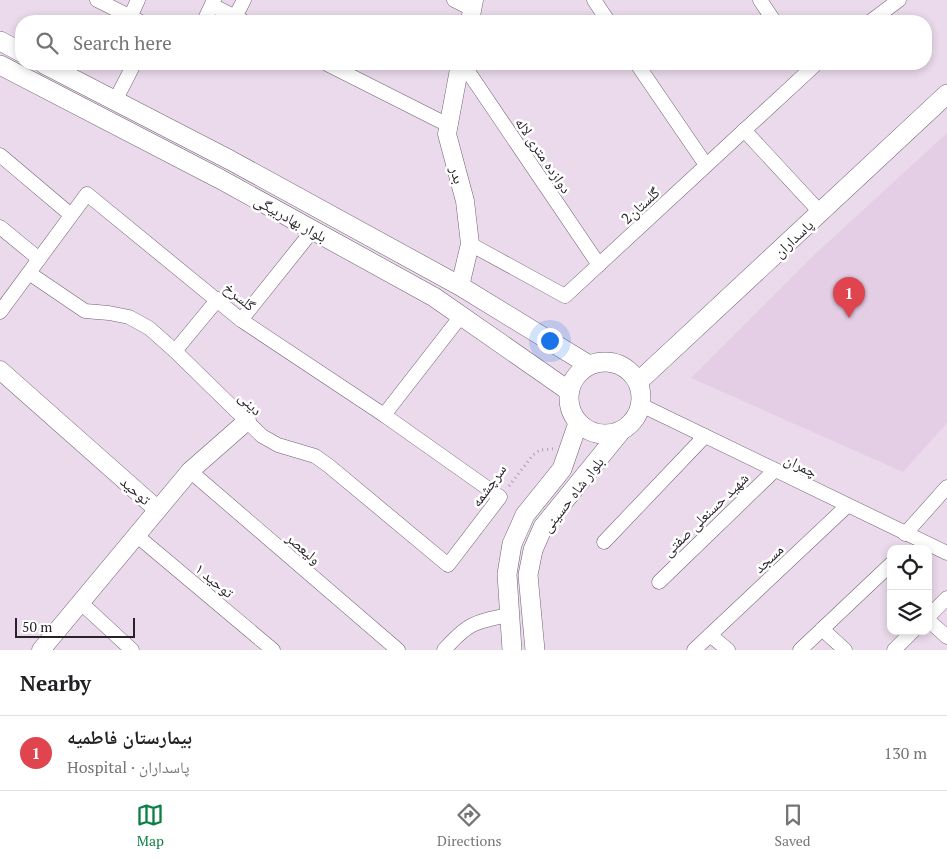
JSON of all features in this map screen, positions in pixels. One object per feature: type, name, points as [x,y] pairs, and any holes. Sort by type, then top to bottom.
[{"type":"main road","points":[[0,41],[15,49]]},
{"type":"main road","name":"بلوار بهادربیگی","points":[[0,65],[220,179],[434,297],[569,391]]},
{"type":"main road","name":"بلوار بهادربیگی","points":[[56,70],[230,160],[460,286],[589,365]]},
{"type":"main road","name":"پاسداران","points":[[638,382],[947,94]]},
{"type":"main road","points":[[600,361],[612,362],[627,369],[638,382],[641,405],[637,416],[630,425],[621,431],[610,434],[598,434],[587,430],[578,423],[572,414],[569,391],[573,380],[580,371],[589,365],[600,361]]},
{"type":"main road","name":"بلوار شاه حسینی","points":[[512,650],[507,574],[512,544],[525,515],[562,469],[578,423]]},
{"type":"main road","name":"بلوار شاه حسینی","points":[[535,650],[528,575],[533,550],[543,527],[621,431]]},
{"type":"street","points":[[97,0],[127,15]]},
{"type":"street","points":[[136,15],[138,0]]},
{"type":"street","points":[[240,15],[244,0]]},
{"type":"street","points":[[454,0],[472,10]]},
{"type":"street","points":[[594,0],[604,15]]},
{"type":"street","points":[[760,0],[770,15]]},
{"type":"street","points":[[879,15],[899,0]]},
{"type":"street","points":[[207,15],[213,3],[232,15]]},
{"type":"street","points":[[115,101],[131,70]]},
{"type":"street","points":[[339,70],[448,125]]},
{"type":"street","name":"بدر","points":[[460,70],[447,134],[465,201],[470,244],[460,286]]},
{"type":"street","name":"دوازده متری لاله","points":[[465,70],[599,264]]},
{"type":"street","points":[[641,70],[706,165]]},
{"type":"street","name":"گلستان2","points":[[470,244],[565,296],[744,130],[805,70]]},
{"type":"street","points":[[744,130],[820,212]]},
{"type":"street","points":[[0,155],[71,216]]},
{"type":"street","name":"گلسرخ","points":[[0,312],[87,194],[242,320],[384,415],[500,498]]},
{"type":"street","points":[[0,227],[39,259]]},
{"type":"street","points":[[242,320],[313,230]]},
{"type":"street","name":"دینی","points":[[29,272],[85,311],[109,313],[140,322],[175,351],[262,436],[278,445],[315,456],[448,565]]},
{"type":"street","points":[[175,351],[218,300]]},
{"type":"street","points":[[384,415],[461,316]]},
{"type":"street","name":"توحید","points":[[0,370],[157,509],[41,650]]},
{"type":"street","name":"چمران","points":[[641,405],[848,506],[909,541],[947,553]]},
{"type":"street","points":[[157,509],[190,471],[247,421]]},
{"type":"street","points":[[604,542],[705,436]]},
{"type":"street","name":"شهید حسنعلی صفتی","points":[[659,582],[774,470]]},
{"type":"street","name":"ولیعصر","points":[[190,471],[398,650]]},
{"type":"street","points":[[909,541],[947,487]]},
{"type":"street","name":"سرچشمه","points":[[448,565],[500,498]]},
{"type":"street","name":"مسجد","points":[[694,650],[848,506]]},
{"type":"street","name":"توحید ۱","points":[[136,535],[273,650]]},
{"type":"street","points":[[800,650],[887,568]]},
{"type":"street","points":[[932,614],[947,598]]},
{"type":"street","points":[[80,602],[132,650]]},
{"type":"street","points":[[444,650],[472,624],[509,615]]},
{"type":"street","points":[[932,622],[947,637]]},
{"type":"street","points":[[822,629],[845,650]]},
{"type":"street","points":[[710,635],[728,650]]},
{"type":"street","points":[[894,650],[909,635]]},
{"type":"path","name":"سرچشمه","points":[[500,498],[526,462],[540,450],[554,448],[569,450]]},
{"type":"shaded area","points":[[947,133],[947,423],[903,472],[691,378],[812,257]]},
{"type":"place","name":"بیمارستان فاطمیه","points":[[849,318]]}]
